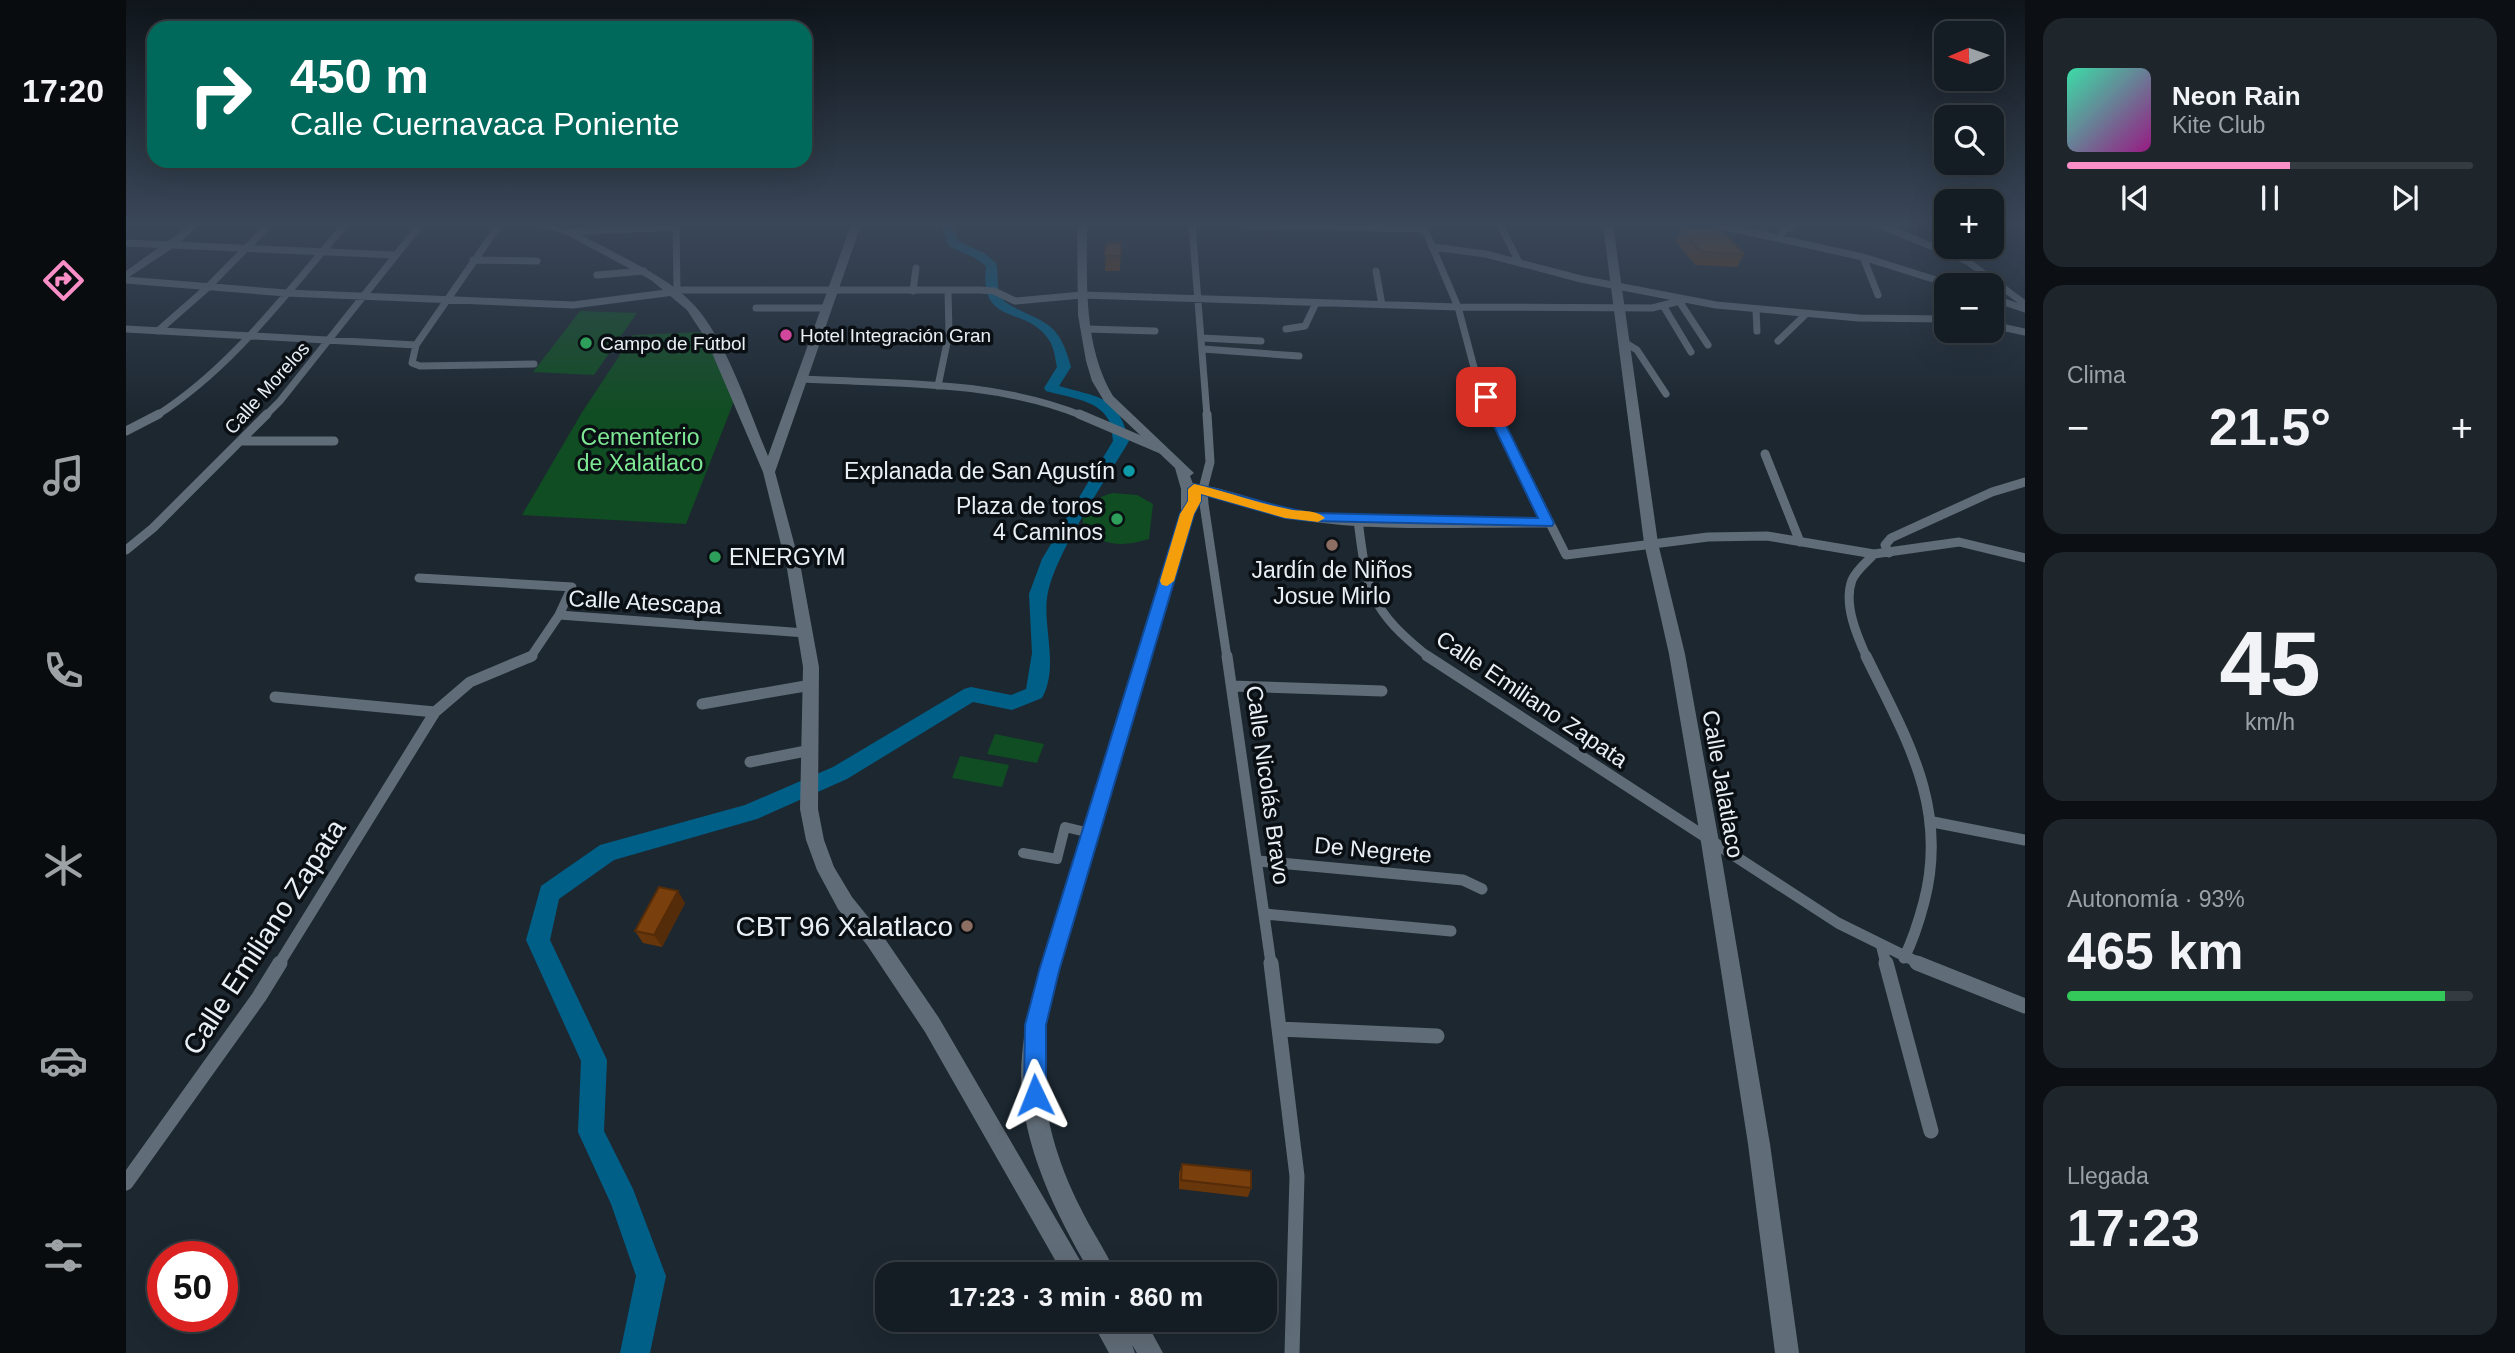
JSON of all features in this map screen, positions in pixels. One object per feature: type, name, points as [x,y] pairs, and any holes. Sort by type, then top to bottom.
[{"type":"main road","points":[[671,288],[700,318],[712,339],[769,472],[794,569],[811,667],[809,808],[815,840],[826,870],[845,902],[874,939],[932,1025],[1069,1262]]},
{"type":"main road","points":[[769,472],[833,288]]},
{"type":"main road","points":[[1082,288],[1095,374],[1100,387],[1108,398],[1192,479],[1198,489],[1188,512],[1090,833],[1036,1025],[1033,1072],[1037,1118],[1049,1169],[1070,1217],[1097,1262]]},
{"type":"main road","name":"Calle Jalatlaco","points":[[1617,288],[1651,543],[1677,654],[1710,842],[1759,1144],[1787,1353]]},
{"type":"main road","points":[[1181,468],[1188,489],[1188,512]]},
{"type":"main road","points":[[1110,1332],[1123,1353]]},
{"type":"main road","points":[[1138,1332],[1151,1353]]},
{"type":"street","points":[[158,331],[207,288]]},
{"type":"street","points":[[209,288],[444,301],[585,304],[674,290],[980,290],[994,291],[1016,301],[1082,295],[1458,307],[1664,307],[1682,301]]},
{"type":"street","points":[[126,431],[153,418],[189,393],[246,337],[290,288]]},
{"type":"street","name":"Calle Morelos","points":[[126,550],[153,528],[280,401],[371,288]]},
{"type":"street","points":[[453,288],[416,345],[412,362],[416,365],[534,364]]},
{"type":"street","name":"Calle Nicolás Bravo","points":[[1199,288],[1210,462],[1198,489],[1232,686],[1258,861],[1297,1176],[1292,1353]]},
{"type":"street","points":[[1379,288],[1382,305]]},
{"type":"street","points":[[1450,288],[1458,307],[1476,375],[1561,550],[1568,556],[1606,548],[1708,537],[1767,536],[1874,554],[1959,542],[2025,558]]},
{"type":"street","points":[[1626,288],[1682,301],[1756,310],[1903,321],[1934,320]]},
{"type":"street","points":[[1875,288],[1878,295]]},
{"type":"street","points":[[2002,288],[2025,306]]},
{"type":"street","points":[[939,386],[949,333],[948,290]]},
{"type":"street","points":[[1682,301],[1708,345]]},
{"type":"street","points":[[2004,301],[2025,306]]},
{"type":"street","points":[[1286,329],[1305,326],[1315,303]]},
{"type":"street","points":[[1664,307],[1691,352]]},
{"type":"street","points":[[756,308],[826,308]]},
{"type":"street","points":[[1756,310],[1757,331]]},
{"type":"street","points":[[1778,341],[1805,315]]},
{"type":"street","points":[[2004,327],[2025,331]]},
{"type":"street","points":[[126,329],[416,345]]},
{"type":"street","points":[[1087,329],[1155,331]]},
{"type":"street","points":[[1202,338],[1261,341]]},
{"type":"street","points":[[1624,342],[1637,350],[1666,394]]},
{"type":"street","points":[[1203,349],[1299,356]]},
{"type":"street","points":[[803,379],[939,386],[1026,397],[1161,449]]},
{"type":"street","points":[[242,441],[334,441]]},
{"type":"street","points":[[1765,454],[1800,542]]},
{"type":"street","points":[[1889,553],[1885,545],[1891,538],[2000,488],[2025,482]]},
{"type":"street","points":[[1198,489],[1285,513],[1358,520],[1548,523]]},
{"type":"street","name":"Calle Emiliano Zapata","points":[[1358,520],[1367,583],[1391,625],[1463,682],[1838,923],[1904,958],[2025,1006]]},
{"type":"street","points":[[1874,554],[1854,575],[1851,582],[1852,624],[1913,750],[1933,822],[1933,870],[1911,945],[1904,958]]},
{"type":"street","points":[[419,578],[572,587],[559,615]]},
{"type":"street","name":"Calle Atescapa","points":[[435,712],[470,682],[531,657],[559,615],[805,633]]},
{"type":"street","points":[[702,704],[811,685]]},
{"type":"street","points":[[1232,686],[1382,691]]},
{"type":"street","points":[[275,697],[435,712]]},
{"type":"street","name":"Calle Emiliano Zapata","points":[[126,1183],[259,997],[435,712]]},
{"type":"street","points":[[750,762],[811,750]]},
{"type":"street","points":[[1933,822],[2025,840]]},
{"type":"street","points":[[1023,853],[1057,859],[1065,827],[1090,833]]},
{"type":"street","name":"De Negrete","points":[[1258,861],[1463,880],[1482,889]]},
{"type":"street","points":[[1265,914],[1451,931]]},
{"type":"street","points":[[1882,948],[1931,1131]]},
{"type":"street","points":[[1279,1029],[1437,1036]]},
{"type":"green space","name":"Campo de Fútbol","points":[[580,311],[637,313],[594,375],[533,372]]},
{"type":"green space","name":"Cementerio de Xalatlaco","points":[[702,332],[736,396],[686,524],[522,515],[581,414],[633,335]]},
{"type":"green space","name":"Plaza de toros 4 Caminos","points":[[1113,493],[1137,495],[1153,504],[1149,539],[1116,544],[1098,539],[1089,533],[1084,526],[1085,511],[1100,497]]},
{"type":"green space","points":[[995,734],[1044,744],[1037,763],[987,754]]},
{"type":"green space","points":[[960,756],[1009,765],[1002,787],[952,778]]},
{"type":"building","points":[[659,887],[678,891],[654,935],[635,931]]},
{"type":"building","points":[[1182,1164],[1251,1171],[1251,1188],[1181,1180]]},
{"type":"waterway","points":[[635,1353],[651,1276],[623,1199],[591,1132],[594,1060],[538,940],[549,893],[608,852],[749,813],[840,773],[971,694],[1012,703],[1035,693],[1041,653],[1038,594],[1051,559],[1121,441],[1116,419],[1104,406],[1096,401],[1051,388],[1064,367],[1055,339],[1043,326],[1000,305],[993,297],[991,288]]},
{"type":"slow traffic","points":[[1167,581],[1187,514],[1195,501],[1194,489],[1227,495],[1285,513],[1318,518]]},
{"type":"place","name":"Hotel Integración Gran","points":[[786,335]]},
{"type":"place","name":"Campo de Fútbol","points":[[586,343]]},
{"type":"place","name":"Explanada de San Agustín","points":[[1129,471]]},
{"type":"place","name":"Plaza de toros 4 Caminos","points":[[1117,519]]},
{"type":"place","name":"Jardín de Niños Josue Mirlo","points":[[1332,545]]},
{"type":"place","name":"ENERGYM","points":[[715,557]]},
{"type":"place","name":"CBT 96 Xalatlaco","points":[[967,926]]},
{"type":"route","points":[[1035,1095],[1033,1072],[1036,1025],[1049,971],[1187,514],[1195,501],[1194,489],[1227,495],[1285,513],[1312,517],[1548,523],[1486,397]]}]
